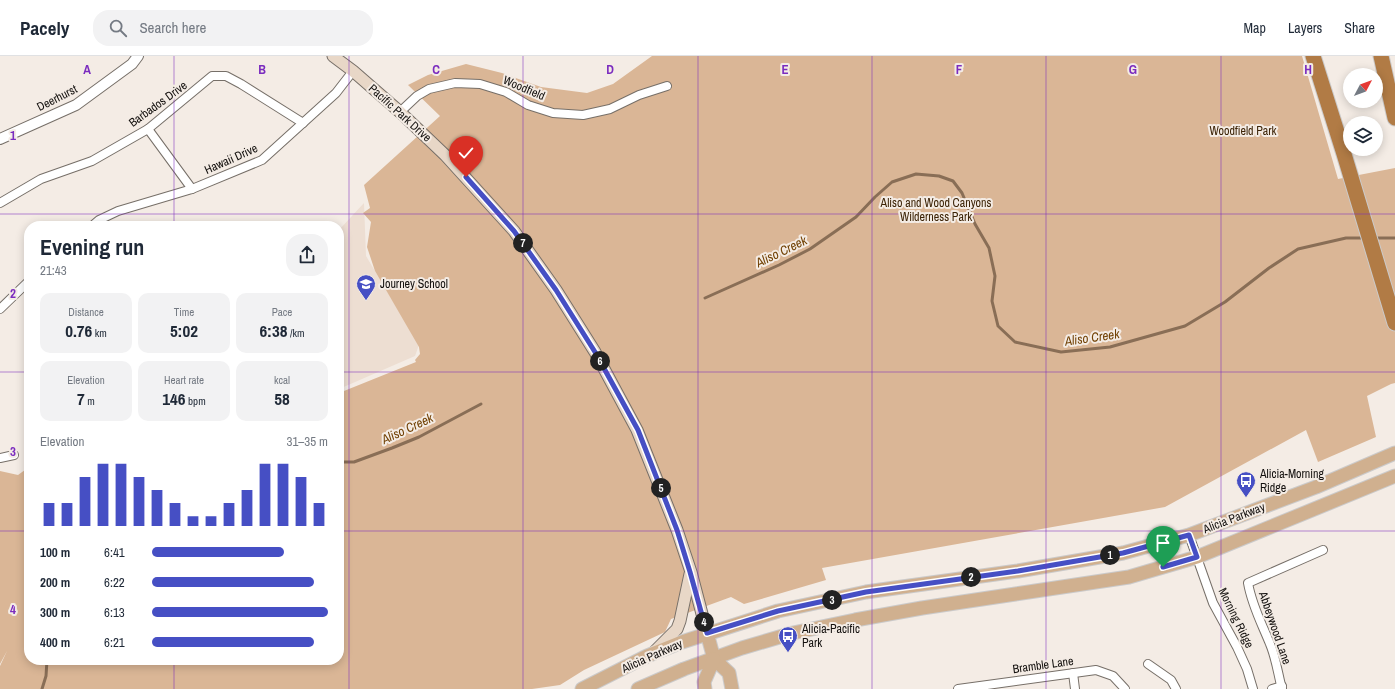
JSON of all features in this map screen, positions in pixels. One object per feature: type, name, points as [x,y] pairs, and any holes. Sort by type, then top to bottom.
[{"type":"highway","points":[[1313,56],[1343,151]]},
{"type":"highway","points":[[1321,56],[1343,150]]},
{"type":"highway","points":[[1381,56],[1395,118]]},
{"type":"highway","points":[[1345,156],[1395,323]]},
{"type":"main road","name":"Pacific Park Drive","points":[[333,56],[353,71],[400,112],[445,155],[514,231],[556,290],[616,390],[638,430],[677,530],[714,659],[728,673],[732,689]]},
{"type":"main road","name":"Alicia Parkway","points":[[582,689],[650,655],[707,633],[778,611],[866,592],[1018,571],[1123,553],[1189,535],[1316,487],[1393,454]]},
{"type":"main road","name":"Alicia Parkway","points":[[638,689],[686,668],[742,648],[793,633],[922,608],[1129,577],[1197,557],[1395,476]]},
{"type":"main road","points":[[650,655],[677,628],[680,621],[690,572]]},
{"type":"main road","points":[[705,689],[704,682],[714,659]]},
{"type":"street","name":"Deerhurst","points":[[0,139],[76,105],[132,64],[138,56]]},
{"type":"street","name":"Hawaii Drive","points":[[99,221],[118,210],[192,189],[262,160],[336,93],[353,71]]},
{"type":"street","name":"Barbados Drive","points":[[0,203],[41,179],[92,161],[148,129],[212,76],[226,76],[303,123]]},
{"type":"street","name":"Woodfield","points":[[400,112],[418,96],[429,89],[455,83],[480,84],[506,92],[528,105],[553,113],[583,115],[610,109],[639,95],[667,86]]},
{"type":"street","points":[[148,129],[192,189]]},
{"type":"street","points":[[0,309],[24,286]]},
{"type":"street","points":[[0,458],[14,455]]},
{"type":"street","name":"Morning Ridge","points":[[1189,535],[1213,603],[1237,647],[1247,669],[1253,689]]},
{"type":"street","name":"Abbeywood Lane","points":[[1282,688],[1271,645],[1257,616],[1248,583],[1323,550]]},
{"type":"street","points":[[1148,664],[1171,680],[1176,689]]},
{"type":"street","name":"Bramble Lane","points":[[958,689],[1096,670],[1113,676],[1125,689]]},
{"type":"street","points":[[1073,673],[1074,689]]},
{"type":"street","points":[[1272,689],[1282,688]]},
{"type":"shaded area","name":"Journey School","points":[[364,203],[366,256],[419,345],[415,356],[344,387],[344,225]]},
{"type":"green space","points":[[652,56],[1302,56],[1338,179],[1395,168],[1395,383],[1367,396],[1376,437],[1318,462],[1306,430],[1165,507],[822,568],[826,580],[744,604],[731,597],[671,619],[665,632],[584,670],[560,685],[532,689],[0,689],[0,666],[7,651],[0,664],[0,471],[18,475],[24,471],[24,665],[344,665],[344,391],[416,362],[415,360],[420,354],[419,347],[375,271],[367,247],[371,222],[363,213],[370,208],[364,185],[440,116],[408,85],[428,75],[466,64],[502,73],[541,87],[587,93],[613,84]]},
{"type":"waterway","name":"Aliso Creek","points":[[705,298],[779,265],[810,249],[856,217],[892,182],[916,174],[939,176],[953,181],[962,193],[975,224],[989,248],[995,276],[992,301],[998,326],[1015,342],[1061,352],[1110,347],[1185,326],[1225,302],[1269,268],[1298,249],[1346,238],[1365,238]]},
{"type":"waterway","name":"Aliso Creek","points":[[1375,238],[1395,238]]},
{"type":"waterway","name":"Aliso Creek","points":[[344,462],[354,462],[419,437],[481,404]]},
{"type":"waterway","name":"Aliso Creek","points":[[42,689],[46,676],[47,665]]},
{"type":"place","name":"Journey School","points":[[366,301]]},
{"type":"place","name":"Alicia-Morning Ridge","points":[[1246,498]]},
{"type":"place","name":"Alicia-Pacific Park","points":[[788,653]]},
{"type":"route","points":[[466,177],[514,231],[537,262],[595,352],[638,430],[677,530],[707,633],[778,611],[866,592],[1018,571],[1123,553],[1189,535],[1197,557],[1163,567]]},
{"type":"park label","name":"Woodfield Park","points":[[1243,131]]},
{"type":"park label","name":"Aliso and Wood Canyons Wilderness Park","points":[[936,210]]}]
